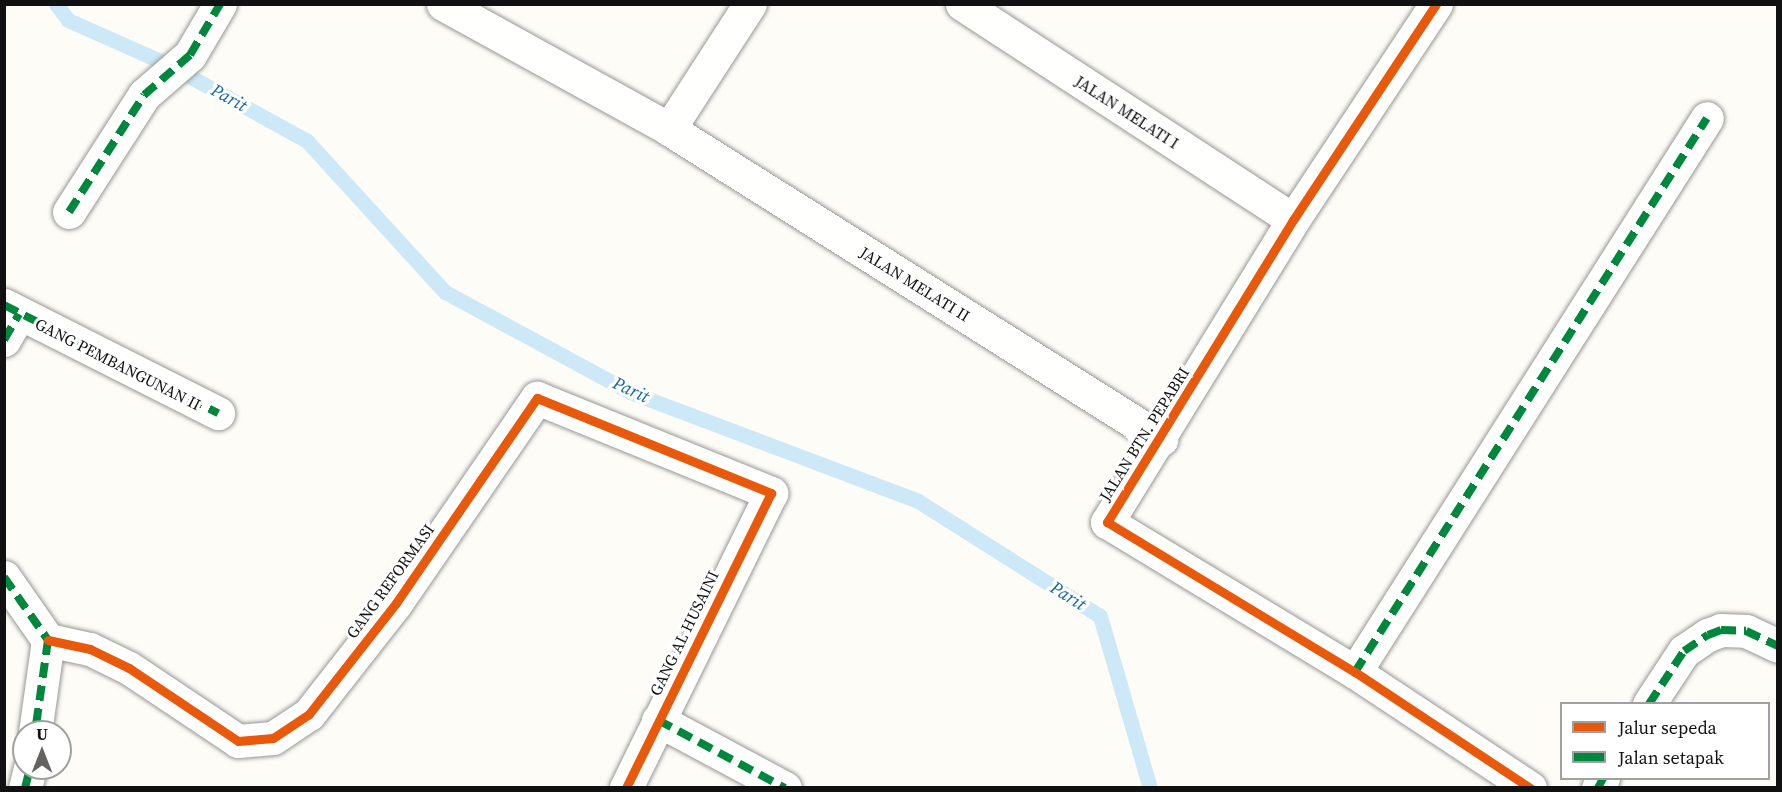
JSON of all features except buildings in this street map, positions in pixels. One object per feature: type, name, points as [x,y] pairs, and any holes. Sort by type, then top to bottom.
[{"type":"street","points":[[69,212],[144,95],[190,55],[220,4]]},
{"type":"street","name":"JALAN MELATI II","points":[[443,4],[669,129],[1161,440]]},
{"type":"street","points":[[669,129],[750,4]]},
{"type":"street","name":"JALAN MELATI I","points":[[962,4],[1293,220]]},
{"type":"street","name":"JALAN BTN. PEPABRI","points":[[1436,4],[1293,220],[1161,440],[1107,522],[1355,672],[1490,778],[1530,788]]},
{"type":"street","points":[[1355,672],[1707,118]]},
{"type":"street","name":"GANG PEMBANGUNAN II","points":[[9,320],[218,413]]},
{"type":"street","name":"GANG REFORMASI","points":[[48,640],[90,649],[129,668],[238,741],[273,738],[309,714],[396,603],[537,398],[771,493]]},
{"type":"street","name":"GANG AL HUSAINI","points":[[626,788],[771,493]]},
{"type":"street","points":[[4,577],[48,640],[37,720]]},
{"type":"street","points":[[1650,702],[1684,651],[1708,635],[1721,630],[1746,631],[1778,646]]},
{"type":"street","points":[[658,720],[785,788]]},
{"type":"waterway","name":"Parit","points":[[56,4],[68,20],[169,65],[307,141],[445,292],[630,392],[918,501],[1100,616],[1150,788]]},
{"type":"marked path","points":[[69,212],[144,95],[190,55],[220,4]]},
{"type":"marked path","points":[[1355,672],[1707,118]]},
{"type":"marked path","points":[[4,305],[218,413]]},
{"type":"marked path","points":[[4,340],[19,314]]},
{"type":"marked path","points":[[4,577],[48,640],[37,720]]},
{"type":"marked path","points":[[1650,702],[1684,651],[1708,635],[1721,630],[1746,631],[1778,646]]},
{"type":"marked path","points":[[658,720],[785,788]]},
{"type":"marked path","points":[[25,788],[27,780]]},
{"type":"marked path","points":[[1598,788],[1602,780]]},
{"type":"cycle path","points":[[1436,4],[1293,220],[1107,522],[1355,672],[1530,788]]},
{"type":"cycle path","points":[[48,640],[90,649],[129,668],[238,741],[273,738],[309,714],[396,603],[537,398],[771,493],[626,788]]}]
